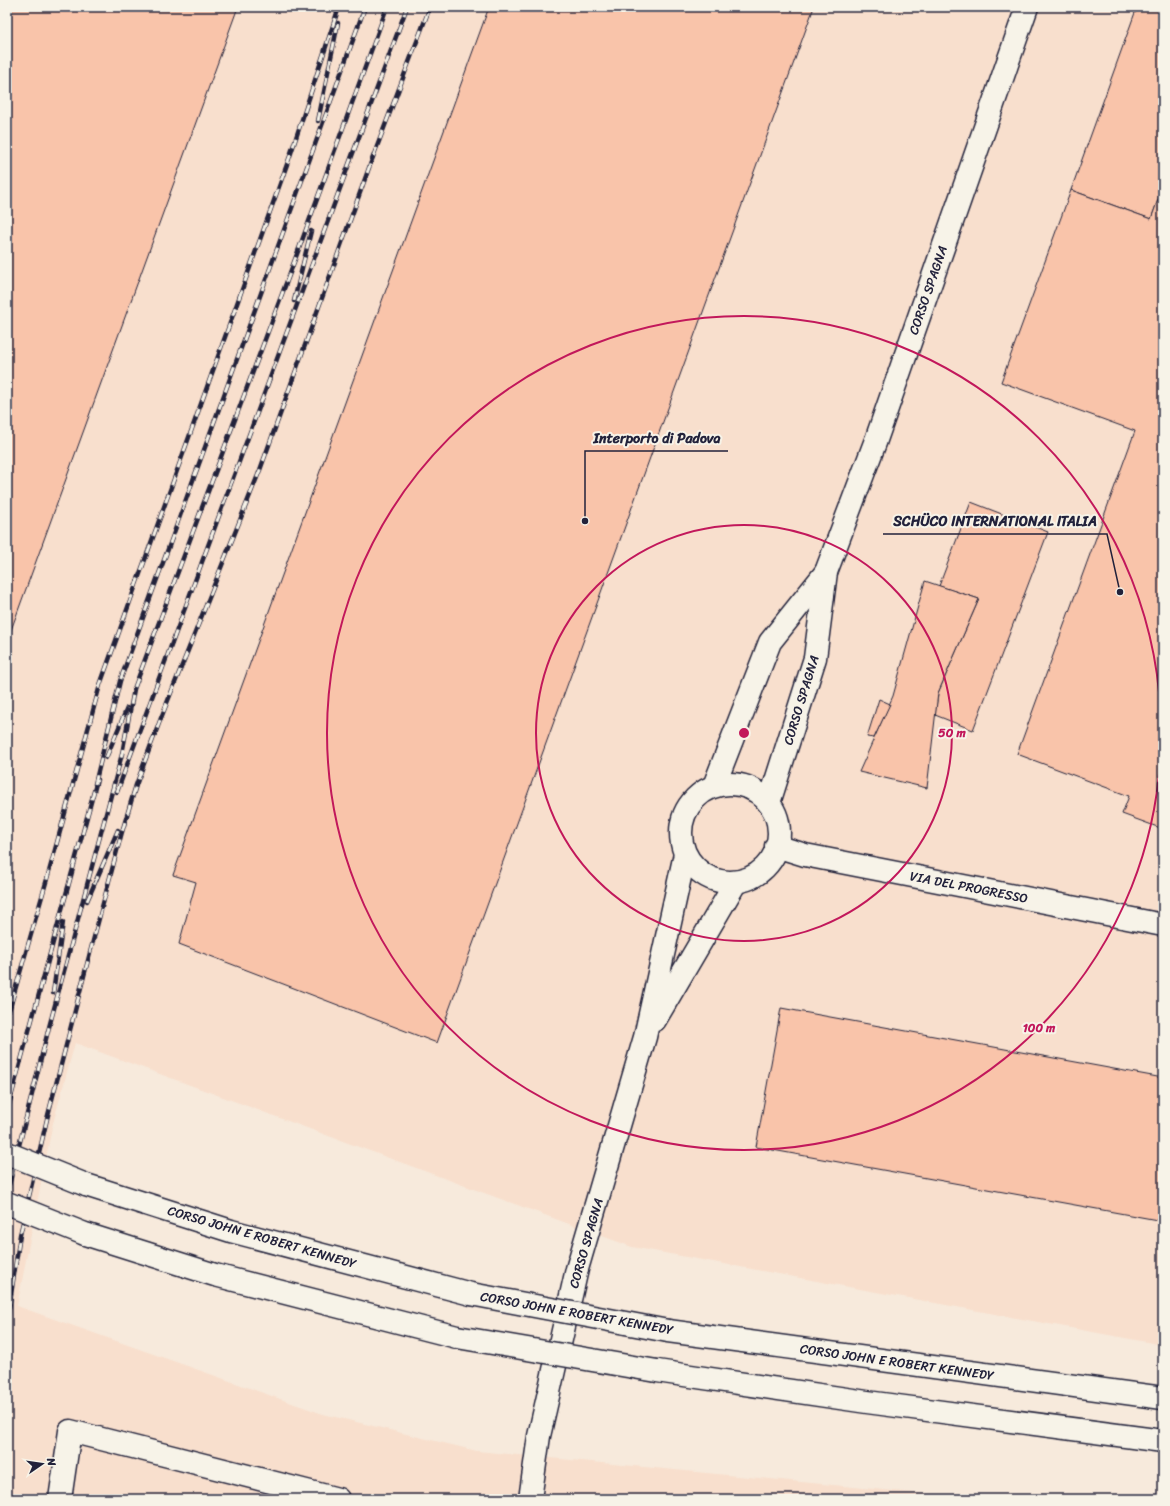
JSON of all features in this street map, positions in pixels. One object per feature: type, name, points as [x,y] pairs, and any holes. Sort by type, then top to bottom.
[{"type":"main road","name":"CORSO SPAGNA","points":[[769,803],[815,658],[826,572],[876,440],[1027,7]]},
{"type":"main road","name":"CORSO SPAGNA","points":[[714,786],[770,642],[826,572]]},
{"type":"main road","name":"CORSO SPAGNA","points":[[729,784],[744,786],[758,792],[769,803],[777,818],[779,835],[776,846],[766,866],[752,876],[736,882],[721,881],[706,876],[694,866],[685,854],[681,838],[682,822],[688,806],[699,794],[714,786],[729,784]]},
{"type":"main road","name":"VIA DEL PROGRESSO","points":[[776,846],[805,855],[1163,925]]},
{"type":"main road","name":"CORSO SPAGNA","points":[[530,1499],[539,1436],[577,1270],[645,1036],[685,854]]},
{"type":"main road","name":"CORSO SPAGNA","points":[[645,1036],[736,882]]},
{"type":"main road","name":"CORSO JOHN E ROBERT KENNEDY","points":[[7,1153],[86,1185],[231,1231],[471,1294],[668,1330],[1163,1398]]},
{"type":"main road","points":[[7,1203],[85,1234],[214,1275],[457,1337],[657,1371],[883,1404],[1163,1441]]},
{"type":"main road","points":[[60,1499],[70,1431],[338,1499]]},
{"type":"shaded area","points":[[7,7],[1163,7],[1163,1345],[632,1247],[75,1043],[52,1127],[17,1306],[323,1414],[477,1451],[978,1499],[7,1499]]},
{"type":"building","points":[[7,7],[238,7],[7,641]]},
{"type":"building","points":[[489,7],[814,7],[437,1043],[179,944],[196,882],[173,875]]},
{"type":"building","points":[[1137,7],[1163,7],[1163,186],[1151,219],[1071,190]]},
{"type":"building","points":[[1163,186],[1163,829],[1122,814],[1129,796],[1017,754],[1135,431],[1001,382],[1071,190],[1151,219]]},
{"type":"building","points":[[971,502],[1048,532],[973,730],[935,715],[938,693],[979,599],[939,586]]},
{"type":"building","points":[[925,581],[979,599],[938,693],[927,788],[859,772],[893,696]]},
{"type":"building","points":[[879,699],[890,704],[874,738],[867,737]]},
{"type":"building","points":[[781,1008],[1163,1078],[1163,1221],[756,1147]]},
{"type":"building","points":[[94,1494],[119,1497],[118,1499],[93,1499]]},
{"type":"building","points":[[119,1497],[134,1499],[118,1499]]},
{"type":"railway","points":[[7,1018],[100,685],[290,156],[339,7]]},
{"type":"railway","points":[[95,784],[120,681],[365,7]]},
{"type":"railway","points":[[7,1193],[48,1031],[122,754],[134,689],[300,246],[387,7]]},
{"type":"railway","points":[[117,792],[407,7]]},
{"type":"railway","points":[[7,1321],[20,1235],[47,1119],[122,832],[136,785],[161,718],[260,470],[370,165],[430,7]]},
{"type":"railway","points":[[318,121],[338,23]]},
{"type":"railway","points":[[294,301],[311,231]]},
{"type":"railway","points":[[106,758],[127,708]]},
{"type":"railway","points":[[7,1112],[97,780]]},
{"type":"railway","points":[[87,901],[118,830]]},
{"type":"railway","points":[[53,993],[63,922]]},
{"type":"place","name":"Interporto di Padova","points":[[585,521]]},
{"type":"place","name":"SCHÜCO INTERNATIONAL ITALIA","points":[[1120,592]]}]
